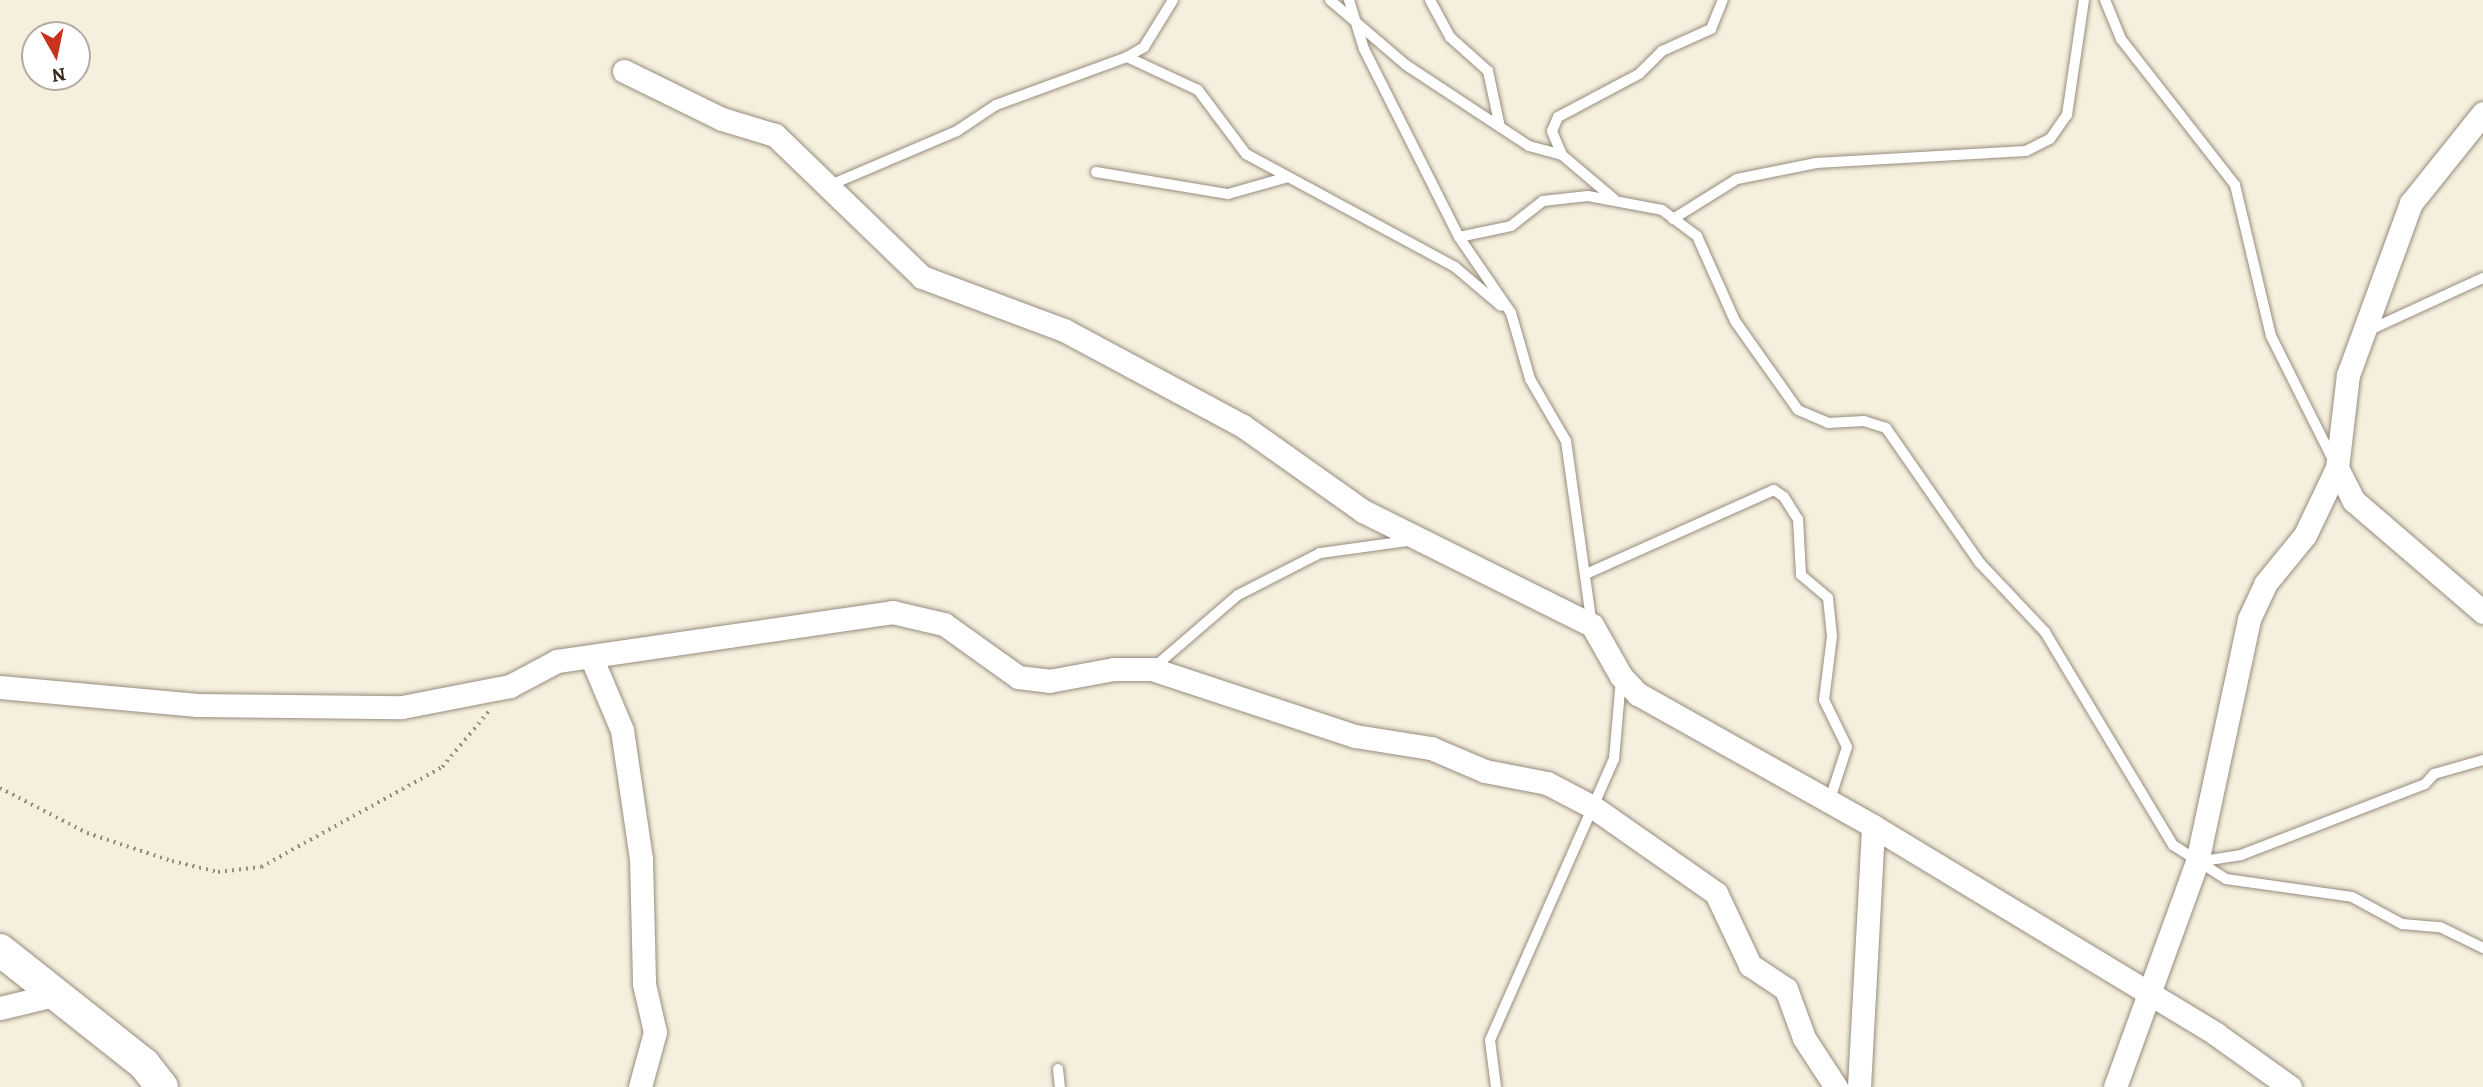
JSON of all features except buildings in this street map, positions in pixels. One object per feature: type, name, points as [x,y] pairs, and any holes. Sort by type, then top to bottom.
[{"type":"street","points":[[624,71],[722,118],[775,135],[922,276],[1076,337],[1243,426],[1363,511],[1592,625],[1621,676],[1638,694],[1873,826],[2150,997],[2216,1034],[2290,1087]]},
{"type":"street","points":[[2115,1087],[2197,862],[2249,619],[2264,584],[2305,535],[2337,468],[2348,374],[2411,203],[2483,113]]},
{"type":"street","points":[[2337,468],[2354,501],[2483,612]]},
{"type":"street","points":[[0,687],[197,705],[402,707],[510,686],[557,661],[592,659],[892,612],[944,624],[1018,677],[1049,681],[1114,669],[1153,668],[1355,736],[1431,748],[1485,771],[1547,783],[1594,807],[1716,893],[1750,965],[1786,989],[1804,1038],[1836,1087]]},
{"type":"street","points":[[592,659],[622,730],[641,858],[644,984],[655,1032],[640,1087]]},
{"type":"street","points":[[1859,1087],[1873,826]]},
{"type":"street","points":[[0,950],[144,1064],[162,1087]]},
{"type":"street","points":[[0,1008],[54,995]]},
{"type":"lane","points":[[828,186],[957,131],[996,105],[1127,58],[1143,47],[1173,0]]},
{"type":"lane","points":[[1330,0],[1352,15],[1406,65],[1529,146],[1562,155],[1616,201]]},
{"type":"lane","points":[[1349,0],[1364,49],[1458,237],[1511,313],[1530,379],[1566,441],[1592,625]]},
{"type":"lane","points":[[1430,0],[1450,37],[1488,71],[1500,127]]},
{"type":"lane","points":[[1562,155],[1552,131],[1558,117],[1639,74],[1662,51],[1711,29],[1723,0]]},
{"type":"lane","points":[[1673,219],[1737,179],[1816,163],[2026,151],[2050,139],[2067,115],[2084,0]]},
{"type":"lane","points":[[2105,0],[2121,39],[2235,185],[2271,335],[2337,468]]},
{"type":"lane","points":[[1127,58],[1198,90],[1246,154],[1455,267],[1511,313]]},
{"type":"lane","points":[[1096,172],[1228,194],[1288,177]]},
{"type":"lane","points":[[1458,237],[1511,226],[1543,201],[1588,196],[1662,210],[1697,236],[1735,321],[1798,410],[1828,423],[1864,421],[1886,428],[1980,563],[2045,632],[2173,845],[2226,879],[2352,897],[2402,924],[2440,927],[2483,948]]},
{"type":"lane","points":[[2363,333],[2483,278]]},
{"type":"lane","points":[[1586,574],[1774,490],[1784,496],[1798,519],[1801,575],[1828,598],[1832,636],[1824,700],[1847,747],[1829,802]]},
{"type":"lane","points":[[1153,668],[1238,595],[1320,553],[1421,539]]},
{"type":"lane","points":[[1496,1087],[1490,1040],[1614,759],[1621,676]]},
{"type":"lane","points":[[2197,862],[2241,855],[2424,785],[2434,774],[2483,760]]},
{"type":"lane","points":[[1058,1069],[1060,1087]]},
{"type":"path","points":[[0,788],[88,834],[172,861],[218,872],[261,867],[442,767],[510,686]]}]
